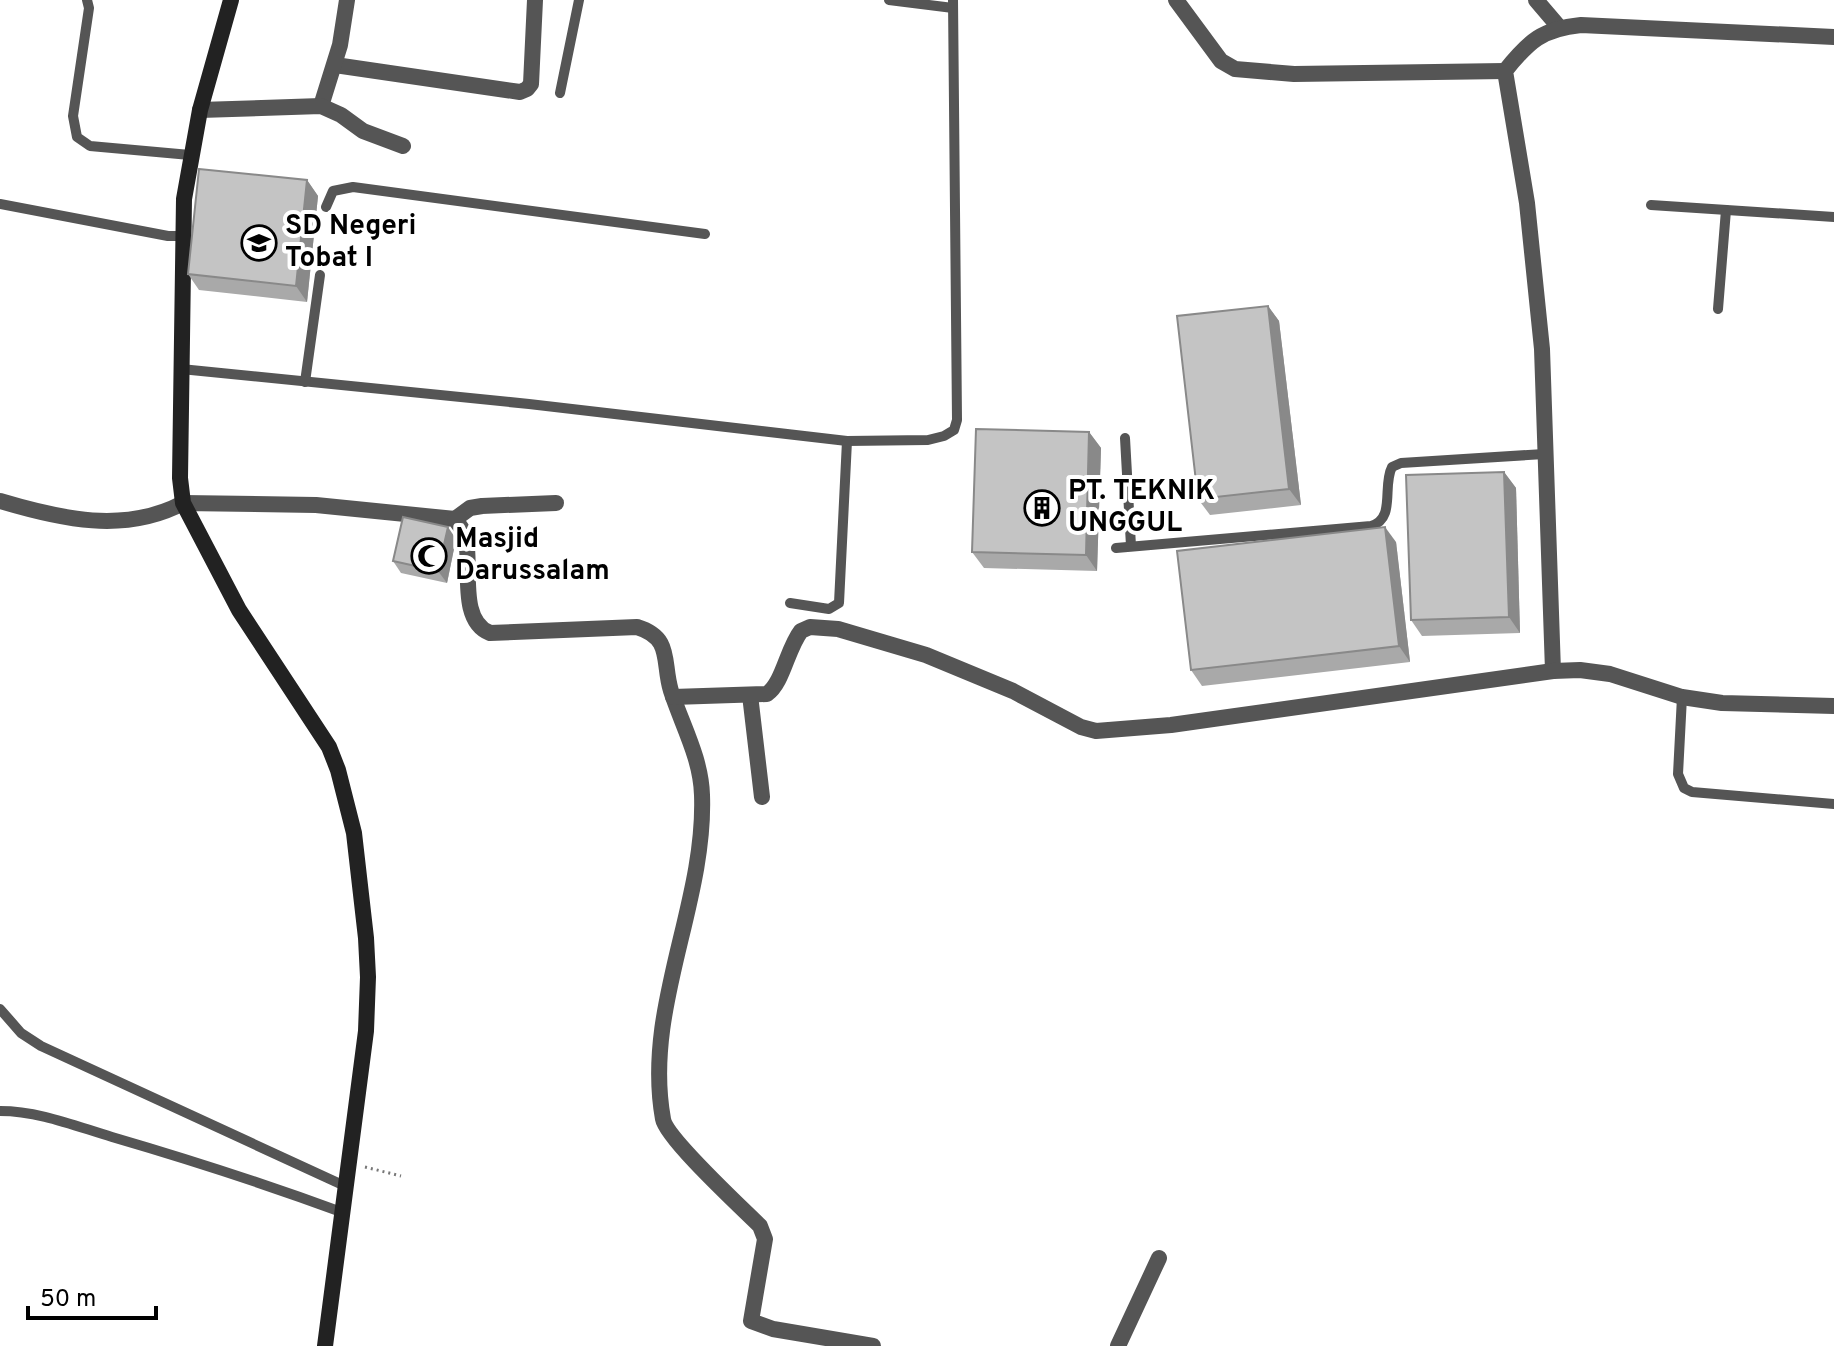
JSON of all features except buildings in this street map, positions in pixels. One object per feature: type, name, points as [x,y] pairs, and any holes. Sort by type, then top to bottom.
[{"type":"main road","points":[[231,0],[190,155],[182,236],[180,478],[183,503],[239,610],[321,733],[338,770],[347,800],[361,881],[368,977],[366,1031],[325,1346]]},
{"type":"street","points":[[321,106],[335,65],[347,0]]},
{"type":"street","points":[[335,65],[520,92],[531,84],[535,0]]},
{"type":"street","points":[[1176,0],[1221,61],[1235,69],[1294,74],[1505,71]]},
{"type":"street","points":[[1536,0],[1559,27]]},
{"type":"street","points":[[1553,671],[1542,349],[1527,203],[1505,71],[1524,48],[1541,34],[1559,27],[1581,25],[1834,37]]},
{"type":"street","points":[[200,110],[321,106],[363,131],[403,146]]},
{"type":"street","points":[[0,501],[40,513],[90,522],[164,513],[183,503],[316,505],[455,519],[470,508],[482,506],[556,503]]},
{"type":"street","points":[[455,519],[465,536],[468,588],[476,624],[480,629],[490,633],[637,627],[657,636],[665,651],[673,697],[696,757],[703,796],[695,879],[662,1034],[659,1060],[663,1119],[671,1134],[760,1226],[765,1239],[751,1321],[773,1329],[844,1344],[873,1346]]},
{"type":"street","points":[[673,697],[767,694],[775,689],[795,637],[801,631],[822,626],[926,655],[1013,691],[1081,727],[1096,731],[1171,725],[1553,671],[1580,670],[1610,674],[1682,697],[1722,703],[1834,706]]},
{"type":"street","points":[[750,695],[762,797]]},
{"type":"street","points":[[1118,1346],[1159,1258]]},
{"type":"lane","points":[[87,0],[89,8],[73,116],[77,137],[90,146],[190,155]]},
{"type":"lane","points":[[560,93],[579,0]]},
{"type":"lane","points":[[181,369],[847,441],[928,440],[944,436],[954,430],[957,420],[953,4],[889,0]]},
{"type":"lane","points":[[326,207],[333,191],[353,187],[705,234]]},
{"type":"lane","points":[[0,204],[168,236],[182,236]]},
{"type":"lane","points":[[1651,205],[1834,217]]},
{"type":"lane","points":[[1718,309],[1726,210]]},
{"type":"lane","points":[[305,382],[320,275]]},
{"type":"lane","points":[[1125,438],[1131,546]]},
{"type":"lane","points":[[790,603],[829,609],[839,603],[847,441]]},
{"type":"lane","points":[[1116,548],[1371,526],[1379,524],[1385,517],[1388,475],[1392,467],[1401,463],[1544,454]]},
{"type":"lane","points":[[1682,697],[1678,774],[1684,788],[1692,792],[1834,804]]},
{"type":"lane","points":[[0,1009],[21,1033],[41,1046],[347,1187]]},
{"type":"lane","points":[[0,1111],[24,1111],[160,1151],[344,1213]]},
{"type":"path","points":[[350,1163],[401,1176]]},
{"type":"place","name":"SD Negeri Tobat I","points":[[259,243]]},
{"type":"place","name":"PT. TEKNIK UNGGUL","points":[[1042,508]]},
{"type":"place","name":"Masjid Darussalam","points":[[429,556]]}]
